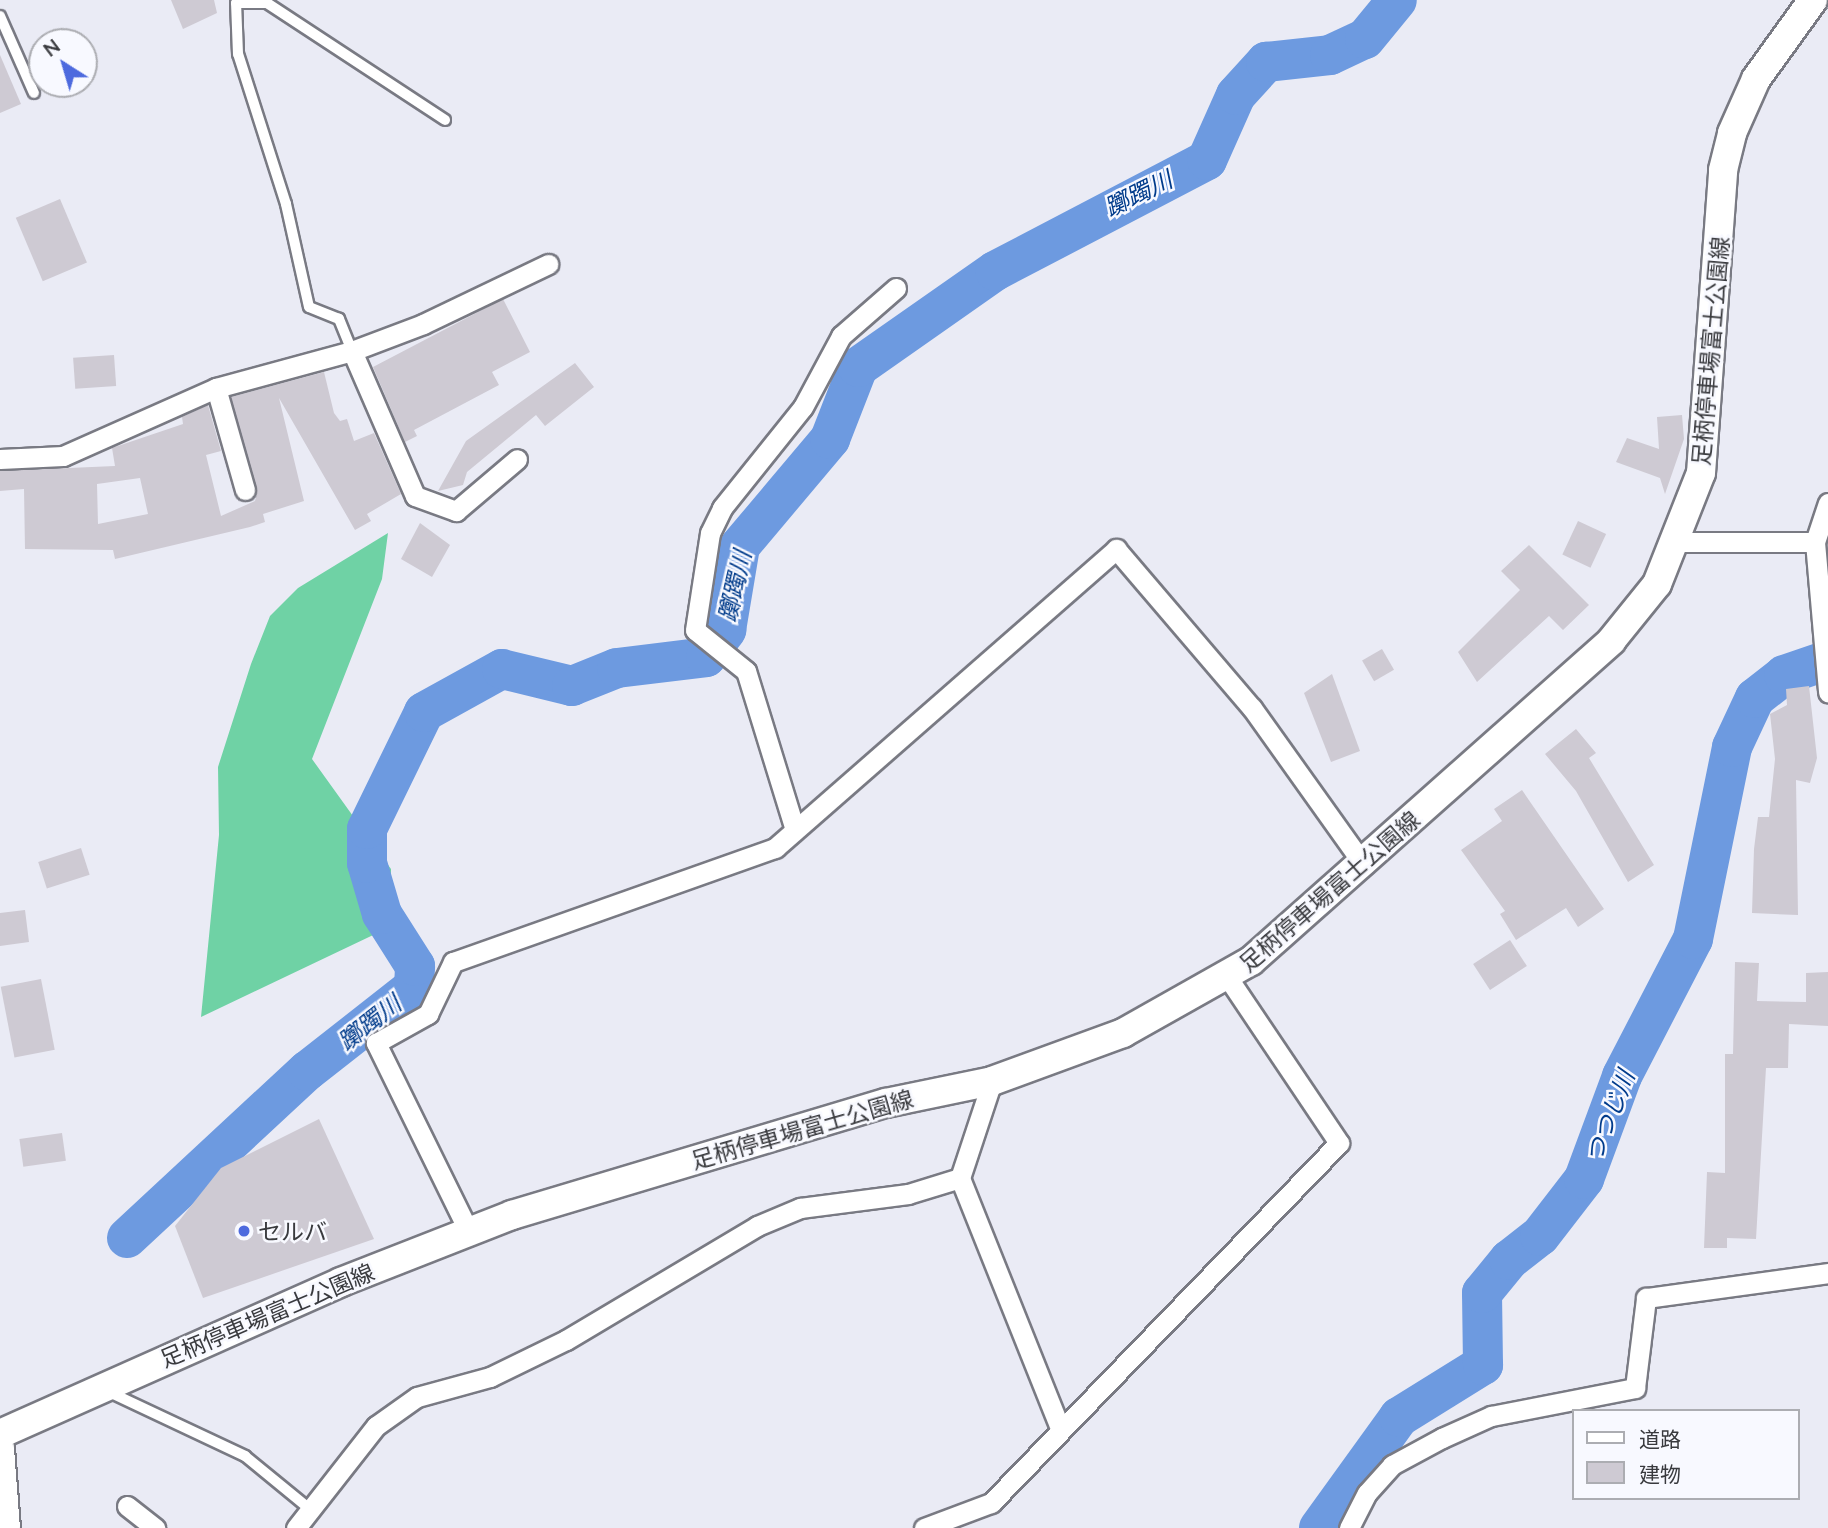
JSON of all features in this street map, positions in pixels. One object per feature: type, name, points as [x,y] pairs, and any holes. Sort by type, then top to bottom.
[{"type":"main road","name":"足柄停車場富士公園線","points":[[0,1434],[101,1388],[468,1232],[763,1138],[992,1081],[1123,1033],[1228,978],[1364,865],[1611,641],[1657,584],[1679,542],[1701,473],[1723,170],[1732,133],[1777,44],[1813,0]]},
{"type":"main road","points":[[0,1449],[6,1528]]},
{"type":"street","points":[[0,458],[63,456],[216,388],[352,351],[548,264]]},
{"type":"street","points":[[795,830],[746,671],[695,630],[710,533],[722,508],[803,407],[841,336],[896,288]]},
{"type":"street","points":[[352,351],[415,496],[457,511],[517,459]]},
{"type":"street","points":[[216,388],[245,490]]},
{"type":"street","points":[[1827,685],[1815,542],[1828,503]]},
{"type":"street","points":[[1679,542],[1815,542]]},
{"type":"street","points":[[468,1232],[376,1043],[428,1014],[453,962],[775,848],[1116,549],[1252,708],[1364,865]]},
{"type":"street","points":[[924,1528],[991,1503],[1059,1426],[1339,1143],[1228,978]]},
{"type":"street","points":[[992,1081],[960,1178],[1059,1426]]},
{"type":"street","points":[[296,1528],[376,1426],[417,1397],[490,1377],[566,1340],[757,1226],[800,1208],[908,1194],[960,1178]]},
{"type":"street","points":[[1349,1528],[1367,1493],[1392,1465],[1442,1438],[1491,1416],[1635,1388],[1646,1298],[1828,1273]]},
{"type":"street","points":[[127,1506],[155,1528]]},
{"type":"lane","points":[[352,351],[339,319],[309,307],[286,204],[238,54],[235,2],[267,3],[445,120]]},
{"type":"lane","points":[[0,16],[28,79]]},
{"type":"lane","points":[[101,1388],[245,1456],[311,1510]]},
{"type":"green space","points":[[388,533],[382,579],[312,759],[391,869],[390,927],[201,1017],[219,835],[218,767],[251,664],[270,616],[298,588]]},
{"type":"building","points":[[171,0],[214,0],[217,13],[183,29]]},
{"type":"building","points":[[0,55],[21,104],[0,113]]},
{"type":"building","points":[[60,199],[87,263],[43,281],[16,218]]},
{"type":"building","points":[[503,299],[530,352],[492,372],[499,385],[414,430],[417,436],[405,442],[373,367]]},
{"type":"building","points":[[114,355],[116,386],[75,389],[73,358]]},
{"type":"building","points":[[575,363],[594,387],[545,426],[536,415],[467,472],[463,485],[438,491],[466,441]]},
{"type":"building","points":[[324,372],[334,413],[340,421],[347,419],[354,441],[374,433],[401,494],[367,514],[371,521],[355,530],[279,398],[304,501],[263,514],[265,522],[250,527],[115,559],[113,550],[25,549],[24,489],[0,491],[0,471],[115,466],[112,448],[183,424],[182,417],[208,405],[221,451],[206,455],[221,516],[255,501],[257,492],[231,397]],"holes":[[[140,478],[148,514],[98,524],[97,484]]]},
{"type":"building","points":[[1682,415],[1684,439],[1665,494],[1660,478],[1616,462],[1627,438],[1659,449],[1657,417]]},
{"type":"building","points":[[1578,521],[1606,534],[1590,568],[1562,555]]},
{"type":"building","points":[[420,523],[450,545],[432,577],[401,559]]},
{"type":"building","points":[[1529,545],[1589,605],[1563,630],[1549,616],[1477,682],[1458,652],[1520,590],[1501,571]]},
{"type":"building","points":[[1382,649],[1394,670],[1374,681],[1362,660]]},
{"type":"building","points":[[1332,674],[1360,751],[1331,762],[1304,693]]},
{"type":"building","points":[[1809,686],[1817,758],[1810,783],[1796,780],[1798,915],[1752,913],[1758,817],[1769,817],[1775,759],[1770,714],[1787,705],[1786,689]]},
{"type":"building","points":[[1576,729],[1596,753],[1589,758],[1654,865],[1628,882],[1576,791],[1545,754]]},
{"type":"building","points":[[1522,790],[1604,909],[1578,927],[1566,908],[1516,940],[1500,914],[1505,911],[1461,850],[1502,821],[1494,809]]},
{"type":"building","points":[[81,848],[90,875],[47,889],[38,862]]},
{"type":"building","points":[[25,910],[29,942],[0,946],[0,913]]},
{"type":"building","points":[[1510,940],[1527,966],[1490,990],[1473,964]]},
{"type":"building","points":[[1735,962],[1759,963],[1757,1001],[1806,1002],[1806,973],[1828,972],[1828,1026],[1789,1024],[1788,1068],[1766,1068],[1756,1239],[1727,1238],[1727,1248],[1704,1248],[1707,1172],[1725,1173],[1725,1054],[1733,1054]]},
{"type":"building","points":[[41,979],[55,1050],[14,1058],[1,987]]},
{"type":"building","points":[[319,1119],[374,1239],[203,1298],[175,1226],[221,1168]]},
{"type":"building","points":[[62,1133],[66,1161],[23,1167],[19,1139]]},
{"type":"waterway","name":"躑躅川","points":[[127,1238],[307,1071],[414,987],[415,966],[382,914],[367,863],[367,829],[424,712],[502,669],[572,686],[617,668],[706,657],[726,630],[740,546],[830,439],[858,367],[995,271],[1207,160],[1236,95],[1266,62],[1330,55],[1365,39],[1397,0]]},
{"type":"waterway","name":"つつじ川","points":[[1319,1528],[1399,1417],[1483,1365],[1482,1293],[1509,1260],[1540,1236],[1584,1179],[1622,1076],[1693,939],[1732,747],[1755,698],[1784,675],[1828,660]]},
{"type":"place","name":"セルバ","points":[[244,1231]]}]
